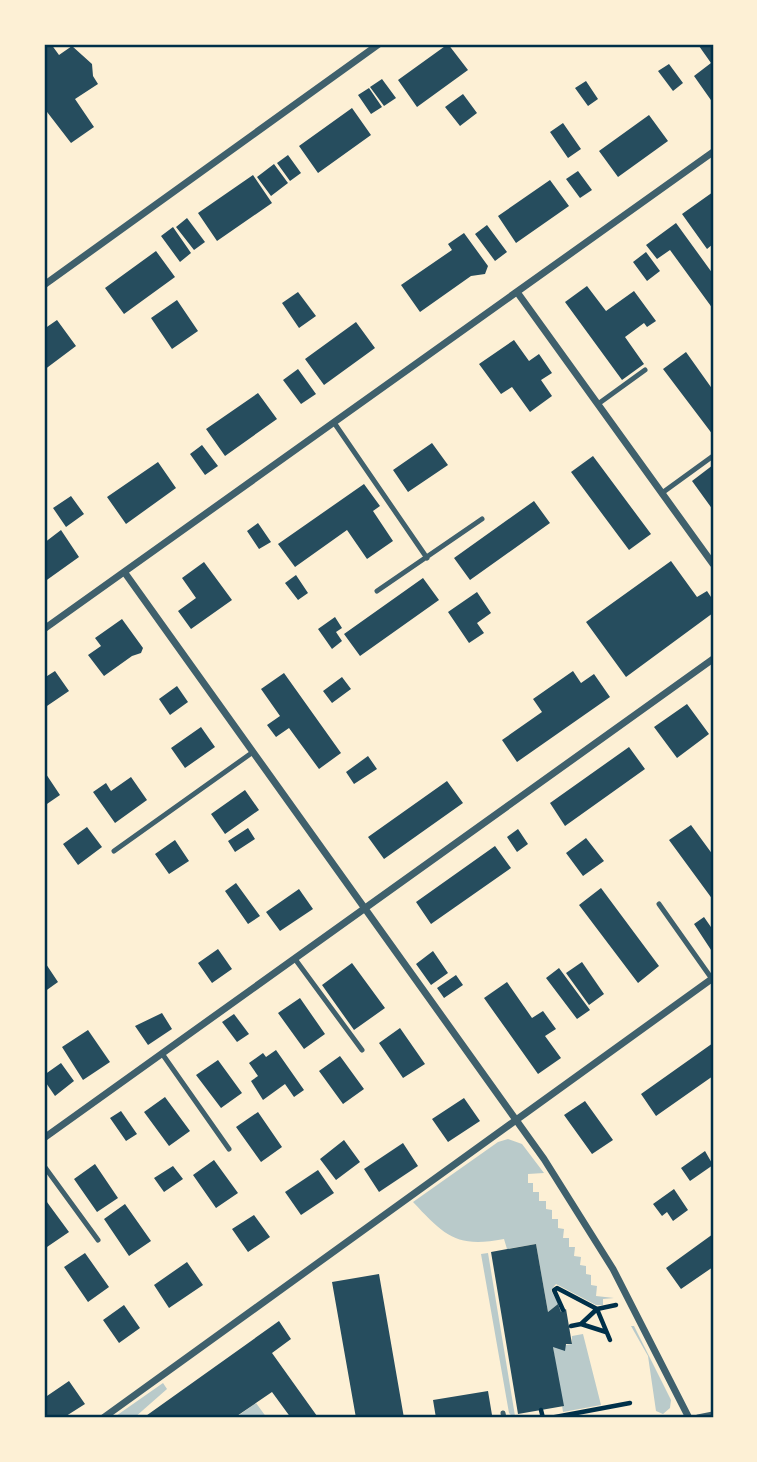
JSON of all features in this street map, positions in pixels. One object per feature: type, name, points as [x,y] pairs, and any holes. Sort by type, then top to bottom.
[{"type":"street","points":[[44,285],[379,44]]},
{"type":"street","points":[[44,629],[335,425],[713,152]]},
{"type":"street","points":[[517,292],[713,564]]},
{"type":"street","points":[[125,573],[517,1121],[613,1269],[689,1418]]},
{"type":"street","points":[[44,1138],[713,659]]},
{"type":"street","points":[[103,1418],[712,978]]},
{"type":"street","points":[[698,1418],[713,1415]]},
{"type":"lane","points":[[598,404],[645,370]]},
{"type":"lane","points":[[335,425],[427,558]]},
{"type":"lane","points":[[662,494],[713,456]]},
{"type":"lane","points":[[377,591],[482,520]]},
{"type":"lane","points":[[114,851],[253,752]]},
{"type":"lane","points":[[659,904],[712,978]]},
{"type":"lane","points":[[295,959],[362,1050]]},
{"type":"lane","points":[[163,1055],[229,1149]]},
{"type":"lane","points":[[44,1166],[98,1240]]},
{"type":"path","points":[[563,1310],[554,1290],[557,1288],[593,1307]]},
{"type":"path","points":[[581,1324],[597,1309],[610,1340]]},
{"type":"path","points":[[571,1326],[581,1324],[606,1332]]},
{"type":"path","points":[[550,1418],[630,1404]]},
{"type":"path","points":[[541,1410],[542,1418]]},
{"type":"path","points":[[591,1411],[597,1418]]},
{"type":"shaded area","points":[[508,1139],[522,1144],[544,1173],[528,1174],[528,1183],[533,1183],[533,1192],[539,1192],[539,1201],[546,1201],[546,1209],[552,1210],[552,1219],[558,1219],[558,1228],[564,1229],[563,1238],[569,1238],[569,1247],[575,1247],[574,1256],[581,1257],[580,1265],[586,1266],[586,1274],[591,1275],[591,1285],[597,1286],[596,1296],[614,1298],[603,1299],[603,1305],[596,1305],[556,1284],[551,1290],[558,1304],[548,1312],[536,1244],[507,1249],[504,1239],[474,1242],[452,1237],[413,1202],[498,1142]]},
{"type":"shaded area","points":[[488,1253],[515,1416],[509,1413],[481,1254]]},
{"type":"shaded area","points":[[631,1326],[634,1326],[671,1400],[670,1408],[663,1414],[656,1411],[648,1356]]},
{"type":"shaded area","points":[[583,1334],[601,1405],[563,1412],[553,1347],[572,1344],[572,1336]]},
{"type":"shaded area","points":[[163,1383],[167,1389],[134,1418],[113,1418]]},
{"type":"shaded area","points":[[256,1403],[267,1418],[235,1418]]},
{"type":"building","points":[[44,44],[51,44],[59,55],[72,46],[92,64],[93,76],[98,84],[75,99],[94,127],[71,143],[44,108]]},
{"type":"building","points":[[448,44],[468,70],[417,107],[398,80]]},
{"type":"building","points":[[713,44],[713,103],[694,76],[711,63],[699,46]]},
{"type":"building","points":[[669,64],[683,83],[673,91],[658,71]]},
{"type":"building","points":[[382,79],[396,98],[384,106],[370,87]]},
{"type":"building","points":[[586,81],[598,99],[588,106],[575,88]]},
{"type":"building","points":[[369,88],[382,107],[371,114],[358,95]]},
{"type":"building","points":[[463,94],[477,113],[460,126],[445,107]]},
{"type":"building","points":[[352,108],[371,135],[318,173],[299,146]]},
{"type":"building","points":[[649,115],[668,141],[618,177],[599,151]]},
{"type":"building","points":[[563,123],[581,149],[568,158],[550,132]]},
{"type":"building","points":[[288,155],[301,173],[290,181],[277,163]]},
{"type":"building","points":[[274,164],[288,183],[271,196],[257,177]]},
{"type":"building","points":[[578,171],[592,190],[580,198],[566,179]]},
{"type":"building","points":[[253,175],[272,203],[217,241],[198,213]]},
{"type":"building","points":[[550,180],[569,206],[516,243],[498,216]]},
{"type":"building","points":[[713,192],[713,244],[707,249],[682,214]]},
{"type":"building","points":[[187,218],[205,242],[194,250],[176,227]]},
{"type":"building","points":[[676,223],[713,274],[713,309],[670,250],[657,259],[646,245]]},
{"type":"building","points":[[487,225],[507,252],[495,261],[475,234]]},
{"type":"building","points":[[173,227],[191,253],[180,262],[161,236]]},
{"type":"building","points":[[464,233],[488,266],[485,274],[471,276],[420,312],[401,285],[452,250],[448,244]]},
{"type":"building","points":[[156,251],[175,277],[124,314],[105,288]]},
{"type":"building","points":[[646,252],[660,271],[647,281],[633,262]]},
{"type":"building","points":[[587,286],[606,311],[634,291],[656,321],[647,327],[644,323],[625,337],[644,364],[622,380],[565,302]]},
{"type":"building","points":[[298,292],[316,316],[299,328],[282,303]]},
{"type":"building","points":[[177,300],[198,331],[172,349],[151,318]]},
{"type":"building","points":[[57,320],[76,346],[44,370],[44,329]]},
{"type":"building","points":[[356,322],[375,348],[324,385],[305,359]]},
{"type":"building","points":[[514,340],[529,361],[539,354],[552,373],[541,380],[552,396],[530,412],[512,387],[501,394],[479,364]]},
{"type":"building","points":[[686,352],[713,390],[713,435],[663,369]]},
{"type":"building","points":[[298,369],[316,394],[301,404],[283,380]]},
{"type":"building","points":[[258,393],[277,419],[225,456],[206,429]]},
{"type":"building","points":[[432,443],[448,465],[408,492],[393,470]]},
{"type":"building","points":[[202,445],[218,466],[205,475],[190,454]]},
{"type":"building","points":[[593,456],[651,534],[629,550],[571,472]]},
{"type":"building","points":[[158,462],[176,488],[126,524],[107,497]]},
{"type":"building","points":[[713,465],[713,510],[692,481]]},
{"type":"building","points":[[364,484],[380,506],[373,511],[393,541],[367,559],[347,530],[295,567],[278,544]]},
{"type":"building","points":[[71,496],[84,514],[66,527],[53,508]]},
{"type":"building","points":[[534,501],[550,523],[470,580],[454,558]]},
{"type":"building","points":[[258,523],[271,542],[259,549],[247,531]]},
{"type":"building","points":[[61,530],[79,557],[44,582],[44,543]]},
{"type":"building","points":[[671,561],[697,597],[707,591],[713,600],[713,613],[626,677],[586,622]]},
{"type":"building","points":[[204,562],[232,600],[191,629],[178,611],[196,598],[182,578]]},
{"type":"building","points":[[296,575],[308,593],[298,600],[285,583]]},
{"type":"building","points":[[423,578],[439,600],[360,656],[344,634]]},
{"type":"building","points":[[477,592],[491,613],[477,623],[484,633],[469,643],[448,612]]},
{"type":"building","points":[[335,617],[342,628],[336,632],[342,641],[332,649],[318,629]]},
{"type":"building","points":[[122,619],[143,648],[141,653],[132,656],[104,676],[88,655],[101,646],[95,638]]},
{"type":"building","points":[[55,671],[69,691],[44,708],[44,678]]},
{"type":"building","points":[[573,671],[581,683],[594,674],[610,697],[517,762],[502,740],[542,712],[533,699]]},
{"type":"building","points":[[284,673],[341,753],[319,769],[289,728],[276,737],[267,725],[280,716],[261,689]]},
{"type":"building","points":[[342,677],[351,689],[332,703],[323,691]]},
{"type":"building","points":[[177,686],[188,702],[170,715],[159,699]]},
{"type":"building","points":[[687,704],[709,734],[677,758],[654,727]]},
{"type":"building","points":[[201,727],[215,747],[185,768],[171,748]]},
{"type":"building","points":[[629,747],[645,769],[565,826],[550,803]]},
{"type":"building","points":[[368,756],[377,769],[354,784],[346,772]]},
{"type":"building","points":[[44,771],[60,795],[44,806]]},
{"type":"building","points":[[131,777],[147,800],[115,823],[93,792],[106,783],[111,791]]},
{"type":"building","points":[[447,781],[463,803],[384,859],[368,837]]},
{"type":"building","points":[[245,790],[259,810],[225,834],[211,814]]},
{"type":"building","points":[[691,825],[713,855],[713,900],[669,840]]},
{"type":"building","points":[[87,827],[102,847],[78,865],[63,844]]},
{"type":"building","points":[[248,828],[255,839],[235,852],[228,841]]},
{"type":"building","points":[[518,829],[528,844],[517,852],[507,837]]},
{"type":"building","points":[[586,838],[604,861],[583,876],[566,853]]},
{"type":"building","points":[[175,840],[189,861],[169,874],[155,854]]},
{"type":"building","points":[[495,846],[511,868],[431,924],[416,902]]},
{"type":"building","points":[[236,883],[260,916],[248,924],[225,891]]},
{"type":"building","points":[[601,888],[659,966],[638,983],[579,905]]},
{"type":"building","points":[[299,889],[313,909],[280,931],[266,912]]},
{"type":"building","points":[[704,917],[713,930],[713,953],[694,924]]},
{"type":"building","points":[[218,949],[232,969],[212,983],[198,963]]},
{"type":"building","points":[[433,951],[448,973],[431,985],[416,964]]},
{"type":"building","points":[[44,961],[58,982],[44,992]]},
{"type":"building","points":[[582,962],[604,994],[589,1005],[566,973]]},
{"type":"building","points":[[352,963],[385,1008],[354,1030],[322,985]]},
{"type":"building","points":[[559,968],[590,1010],[577,1019],[546,978]]},
{"type":"building","points":[[456,975],[463,985],[444,998],[437,988]]},
{"type":"building","points":[[507,982],[532,1018],[543,1011],[556,1029],[545,1036],[561,1058],[538,1074],[484,998]]},
{"type":"building","points":[[300,998],[325,1034],[304,1049],[278,1013]]},
{"type":"building","points":[[162,1013],[172,1029],[148,1045],[135,1026]]},
{"type":"building","points":[[234,1014],[249,1034],[237,1042],[222,1022]]},
{"type":"building","points":[[400,1028],[425,1064],[403,1078],[379,1043]]},
{"type":"building","points":[[88,1030],[110,1062],[83,1080],[62,1047]]},
{"type":"building","points":[[713,1043],[713,1076],[656,1116],[641,1094]]},
{"type":"building","points":[[276,1050],[304,1090],[294,1097],[285,1084],[263,1100],[251,1081],[258,1076],[249,1063],[263,1053],[266,1057]]},
{"type":"building","points":[[340,1056],[364,1089],[343,1104],[319,1071]]},
{"type":"building","points":[[218,1060],[242,1093],[221,1108],[196,1075]]},
{"type":"building","points":[[61,1063],[74,1081],[55,1096],[44,1080],[44,1075]]},
{"type":"building","points":[[165,1097],[190,1131],[169,1146],[144,1112]]},
{"type":"building","points":[[464,1098],[480,1121],[448,1142],[432,1119]]},
{"type":"building","points":[[585,1101],[613,1140],[592,1154],[564,1115]]},
{"type":"building","points":[[121,1111],[137,1134],[126,1141],[110,1118]]},
{"type":"building","points":[[258,1112],[282,1147],[261,1162],[236,1127]]},
{"type":"building","points":[[344,1140],[360,1162],[336,1180],[320,1159]]},
{"type":"building","points":[[403,1143],[418,1166],[379,1192],[364,1169]]},
{"type":"building","points":[[705,1151],[713,1165],[690,1181],[681,1168]]},
{"type":"building","points":[[214,1160],[238,1193],[216,1208],[193,1175]]},
{"type":"building","points":[[95,1164],[118,1198],[97,1212],[74,1179]]},
{"type":"building","points":[[173,1166],[183,1179],[164,1192],[154,1178]]},
{"type":"building","points":[[318,1170],[334,1193],[301,1215],[285,1192]]},
{"type":"building","points":[[674,1189],[688,1210],[673,1221],[667,1212],[662,1216],[653,1204]]},
{"type":"building","points":[[44,1198],[69,1232],[47,1247],[44,1242]]},
{"type":"building","points":[[125,1204],[151,1241],[129,1256],[104,1219]]},
{"type":"building","points":[[254,1215],[270,1237],[248,1252],[232,1229]]},
{"type":"building","points":[[713,1234],[713,1267],[681,1289],[666,1268]]},
{"type":"building","points":[[536,1244],[548,1312],[558,1304],[561,1312],[566,1309],[572,1344],[566,1344],[565,1351],[553,1347],[564,1406],[518,1414],[491,1252]]},
{"type":"building","points":[[85,1253],[109,1287],[88,1302],[64,1267]]},
{"type":"building","points":[[187,1262],[203,1285],[169,1308],[154,1285]]},
{"type":"building","points":[[379,1274],[404,1418],[356,1418],[332,1282]]},
{"type":"building","points":[[124,1305],[140,1328],[119,1343],[103,1320]]},
{"type":"building","points":[[279,1321],[291,1339],[272,1353],[317,1416],[315,1418],[291,1418],[272,1392],[234,1418],[143,1418]]},
{"type":"building","points":[[69,1381],[85,1404],[63,1418],[49,1418],[44,1410],[44,1398]]},
{"type":"building","points":[[488,1391],[492,1415],[436,1418],[433,1400]]}]
